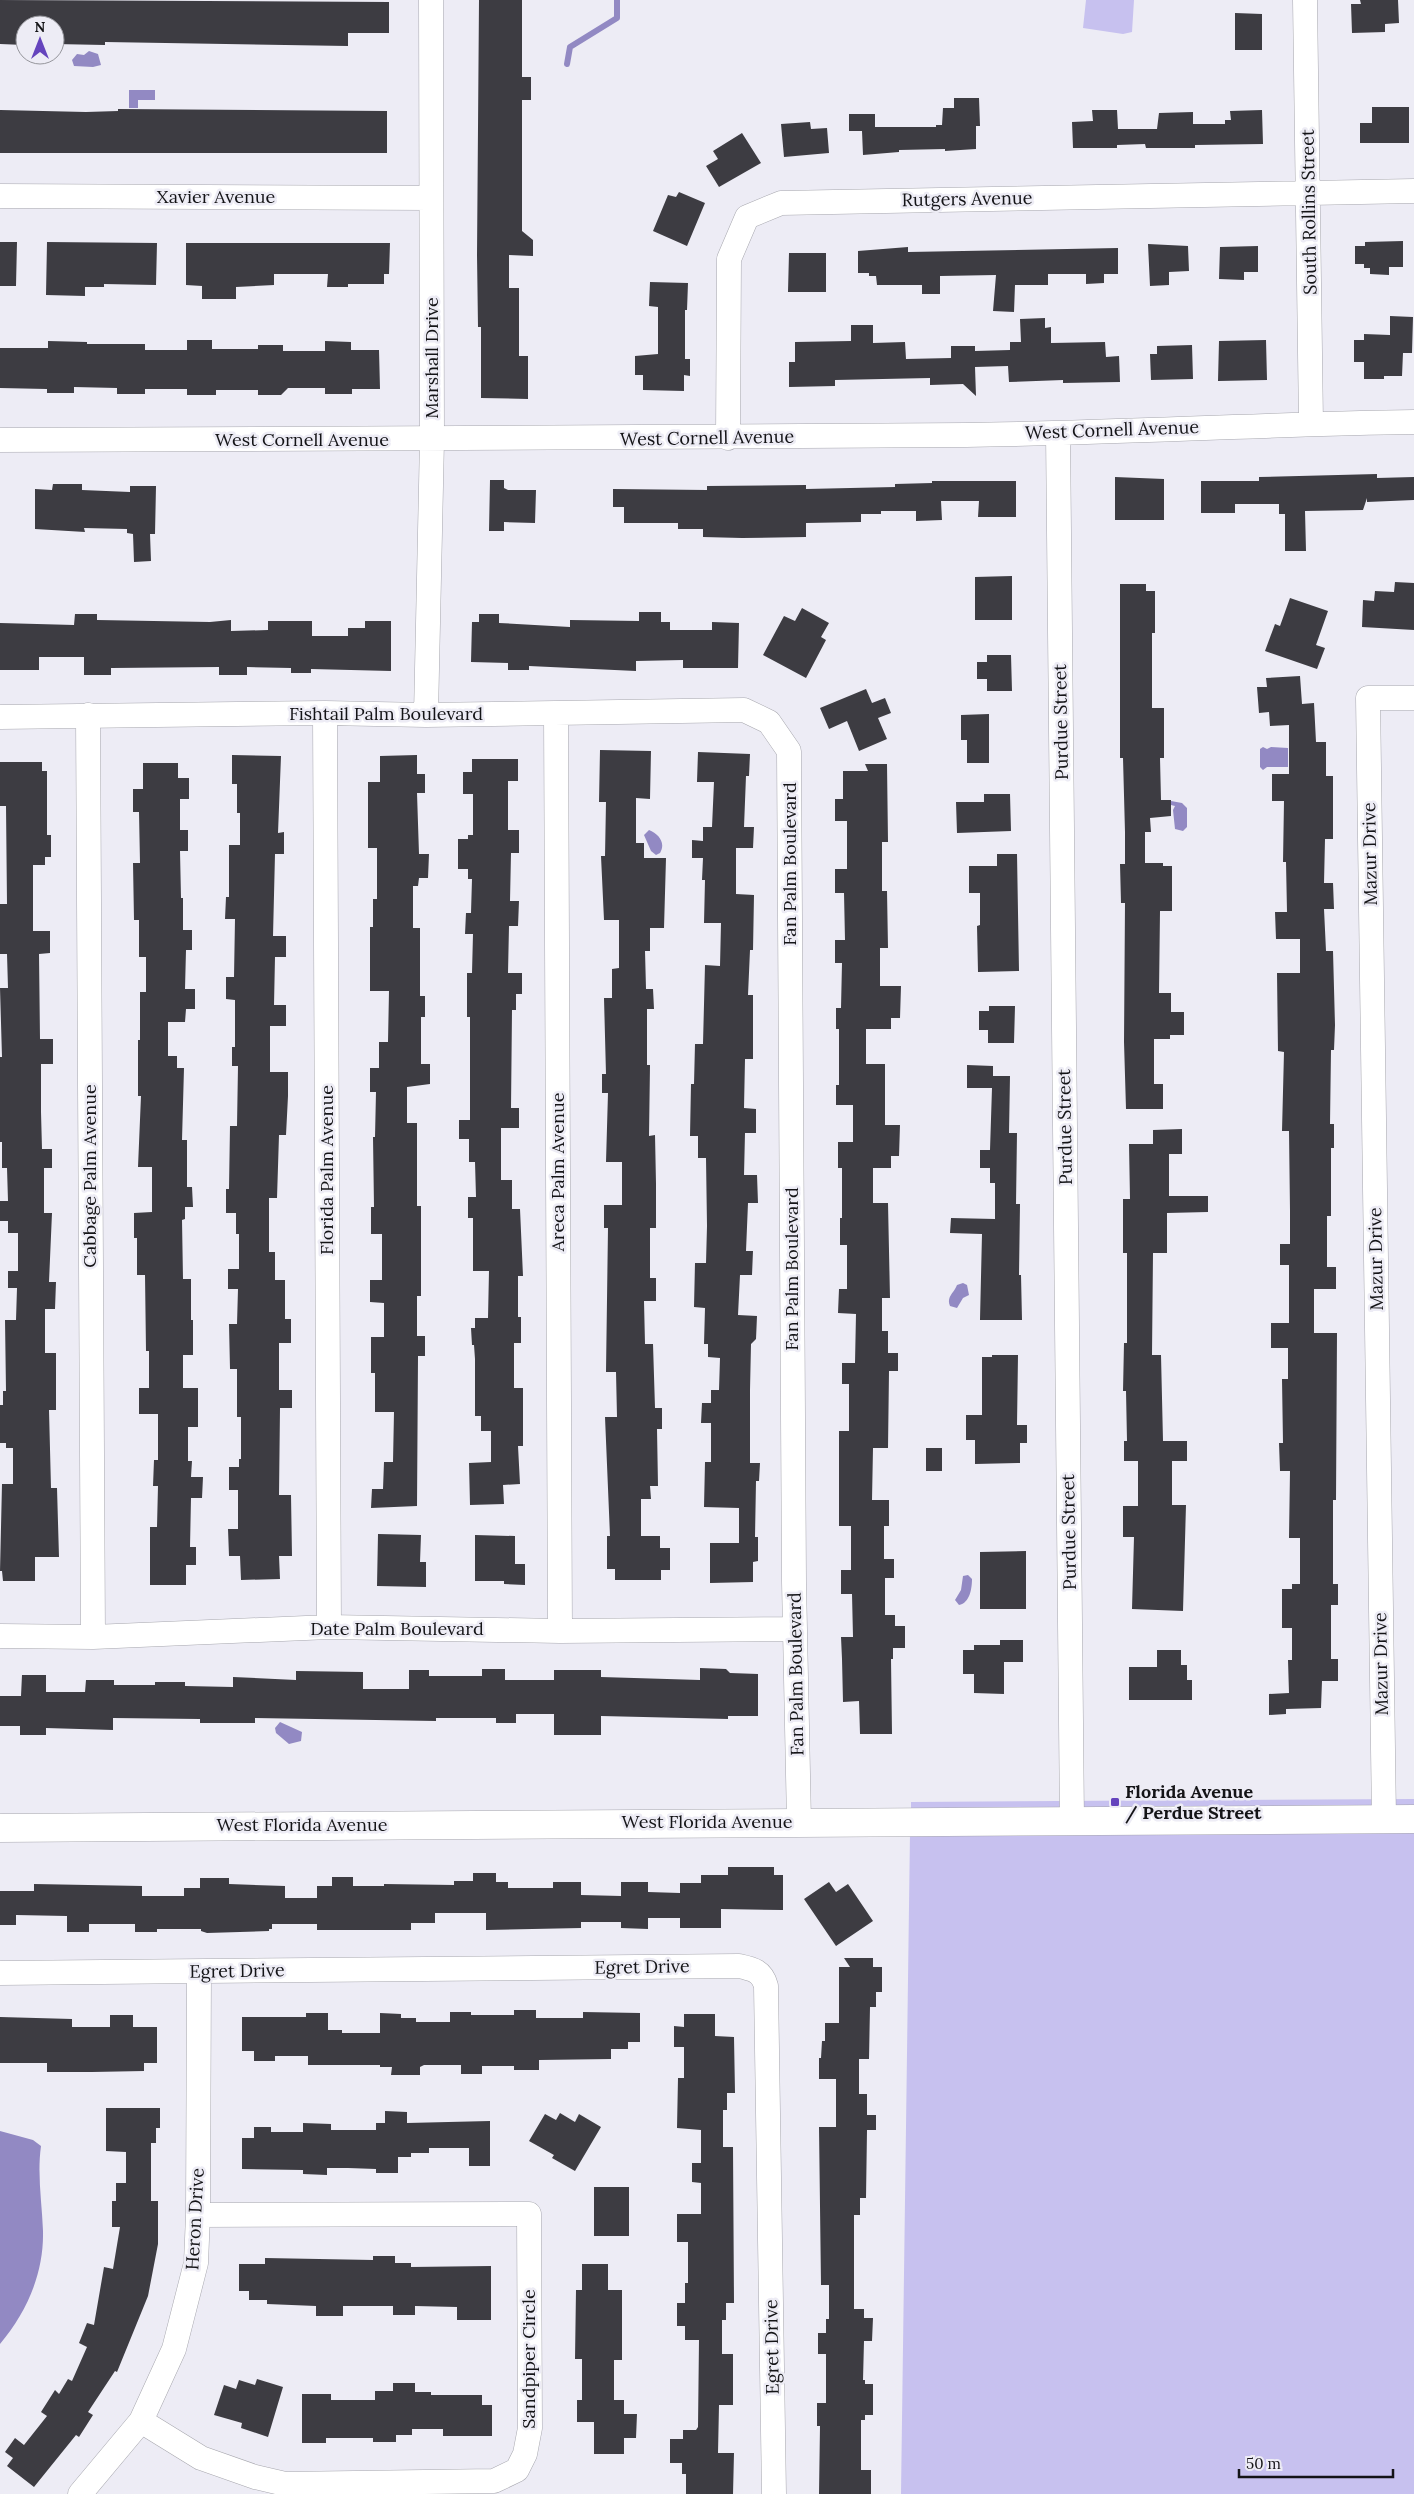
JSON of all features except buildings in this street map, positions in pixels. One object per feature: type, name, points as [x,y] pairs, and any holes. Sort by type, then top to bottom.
[{"type":"street","name":"Marshall Drive","points":[[426,715],[432,440],[431,0]]},
{"type":"street","name":"South Rollins Street","points":[[1306,0],[1311,423]]},
{"type":"street","name":"Rutgers Avenue","points":[[728,438],[729,259],[747,217],[772,206],[786,202],[1414,191]]},
{"type":"street","name":"Xavier Avenue","points":[[0,196],[431,198]]},
{"type":"street","name":"West Cornell Avenue","points":[[0,440],[728,438],[1058,433],[1311,423],[1414,422]]},
{"type":"street","name":"Purdue Street","points":[[1058,433],[1072,1821]]},
{"type":"street","name":"Mazur Drive","points":[[1384,1819],[1368,698],[1414,698]]},
{"type":"street","name":"Fishtail Palm Boulevard","points":[[0,718],[88,715],[325,713],[426,715],[744,710],[769,722]]},
{"type":"street","name":"Florida Palm Avenue","points":[[325,713],[329,1627]]},
{"type":"street","name":"Areca Palm Avenue","points":[[556,713],[560,1631]]},
{"type":"street","name":"Cabbage Palm Avenue","points":[[88,715],[92,1637]]},
{"type":"street","name":"Fan Palm Boulevard","points":[[769,722],[789,751],[795,1629],[799,1822]]},
{"type":"street","name":"Date Palm Boulevard","points":[[0,1636],[92,1637],[329,1627],[560,1631],[795,1629]]},
{"type":"street","name":"West Florida Avenue","points":[[0,1828],[1414,1819]]},
{"type":"street","name":"Egret Drive","points":[[0,1973],[739,1966],[754,1969],[764,1977],[766,1986],[774,2494]]},
{"type":"street","name":"Heron Drive","points":[[80,2494],[141,2421],[174,2349],[196,2263],[198,2215],[199,1972]]},
{"type":"street","name":"Sandpiper Circle","points":[[141,2421],[201,2458],[246,2474],[285,2484],[494,2481],[517,2470],[525,2454],[530,2428],[529,2214],[198,2215]]},
{"type":"shaded area","points":[[1086,0],[1134,0],[1132,32],[1123,34],[1083,28]]},
{"type":"shaded area","points":[[89,51],[98,54],[101,65],[93,67],[74,66],[72,60],[77,54],[84,55]]},
{"type":"shaded area","points":[[129,90],[155,90],[155,100],[138,100],[138,108],[129,108]]},
{"type":"shaded area","points":[[1263,747],[1267,749],[1271,747],[1288,748],[1288,767],[1267,767],[1263,770],[1260,767],[1260,749]]},
{"type":"shaded area","points":[[1171,801],[1182,803],[1187,808],[1187,827],[1183,831],[1175,829],[1173,810],[1175,806],[1171,805]]},
{"type":"shaded area","points":[[649,830],[656,834],[662,842],[662,849],[656,855],[651,851],[644,835]]},
{"type":"shaded area","points":[[963,1283],[967,1285],[969,1295],[963,1298],[957,1308],[950,1306],[949,1300],[951,1295],[957,1285]]},
{"type":"shaded area","points":[[968,1575],[972,1579],[970,1595],[963,1604],[959,1605],[955,1600],[961,1590],[963,1576]]},
{"type":"shaded area","points":[[280,1722],[302,1732],[301,1741],[289,1744],[276,1733],[275,1728]]},
{"type":"shaded area","points":[[1414,1799],[1414,1808],[911,1810],[911,1802]]},
{"type":"shaded area","points":[[1414,1832],[1414,2494],[901,2494],[910,1833]]},
{"type":"shaded area","points":[[0,2131],[33,2140],[41,2146],[40,2178],[43,2247],[37,2277],[26,2305],[10,2332],[0,2344]]},
{"type":"waterway","points":[[567,64],[570,47],[617,18],[617,0]]},
{"type":"place","name":"Florida Avenue / Perdue Street","points":[[1115,1802]]}]
